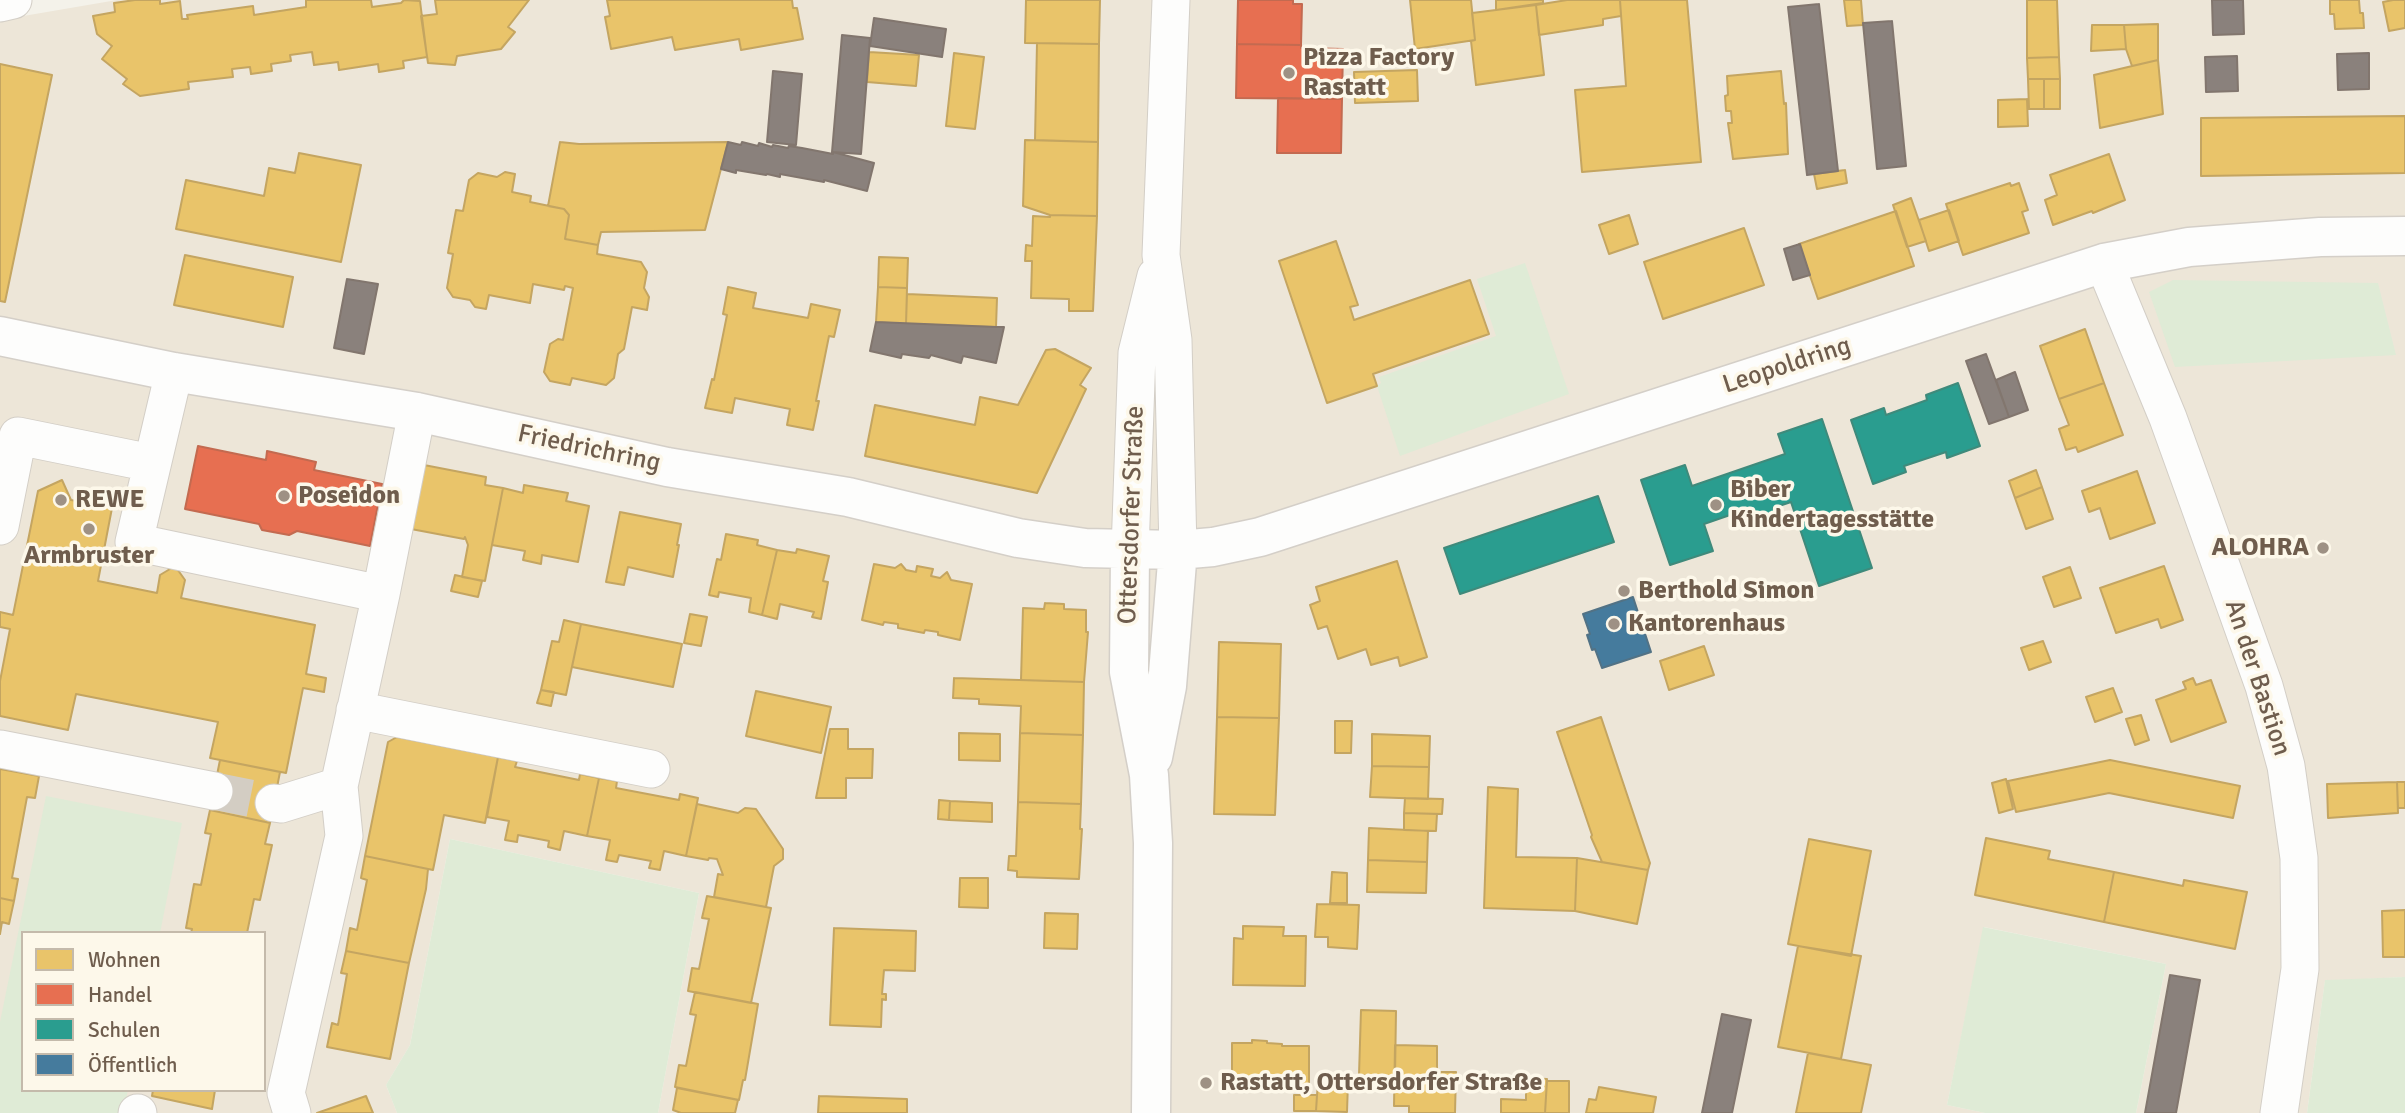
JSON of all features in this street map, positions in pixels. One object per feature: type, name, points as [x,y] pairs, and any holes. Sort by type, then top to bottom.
[{"type":"main road","name":"Leopoldring","points":[[1178,551],[1213,547],[1272,533],[2104,263],[2189,247],[2320,237],[2405,236]]},
{"type":"main road","name":"Friedrichring","points":[[0,335],[174,372],[417,412],[667,467],[857,499],[1018,538],[1086,548],[1178,551]]},
{"type":"main road","name":"Ottersdorfer Straße","points":[[1130,551],[1129,672],[1149,775],[1153,843],[1151,1113]]},
{"type":"main road","name":"Ottersdorfer Straße","points":[[1149,775],[1167,686],[1178,551]]},
{"type":"street","points":[[0,3],[13,0]]},
{"type":"street","name":"Ottersdorfer Straße","points":[[1171,0],[1161,255],[1173,340],[1178,551]]},
{"type":"street","name":"Ottersdorfer Straße","points":[[1130,551],[1138,353],[1161,255]]},
{"type":"street","name":"An der Bastion","points":[[2104,263],[2168,418],[2264,686],[2286,766],[2299,858],[2300,969],[2279,1113]]},
{"type":"street","points":[[174,372],[134,542],[381,594]]},
{"type":"street","points":[[288,1112],[286,1093],[344,836],[339,786],[417,412]]},
{"type":"street","points":[[0,526],[18,436],[151,463]]},
{"type":"street","points":[[355,710],[651,769]]},
{"type":"street","points":[[0,749],[214,791]]},
{"type":"street","points":[[274,803],[281,804],[339,786]]},
{"type":"shaded area","points":[[117,0],[2405,0],[2405,977],[2325,981],[2307,1113],[2136,1113],[2166,964],[1984,927],[1947,1105],[1985,1113],[658,1113],[699,893],[450,839],[410,1045],[386,1085],[397,1113],[0,1113],[0,20]]},
{"type":"green space","points":[[1525,263],[1569,394],[1400,456],[1377,386],[1381,383],[1379,377],[1496,336],[1477,279]]},
{"type":"green space","points":[[2173,280],[2378,283],[2396,355],[2175,367],[2149,292]]},
{"type":"green space","points":[[46,796],[182,823],[160,931],[21,931],[21,1092],[128,1092],[123,1113],[0,1113],[0,1022]]},
{"type":"green space","points":[[450,839],[699,893],[658,1113],[397,1113],[386,1085],[410,1045]]},
{"type":"green space","points":[[1983,927],[2166,964],[2136,1113],[1985,1113],[1947,1105]]},
{"type":"green space","points":[[2405,977],[2405,1113],[2307,1113],[2325,980]]},
{"type":"building: Wohnen","points":[[160,0],[160,4],[180,1],[182,19],[188,19],[187,15],[253,6],[254,15],[306,7],[306,0],[371,0],[372,7],[401,3],[404,0],[420,1],[427,57],[403,61],[404,68],[379,72],[378,64],[339,70],[338,62],[314,65],[312,52],[290,55],[291,61],[271,64],[272,71],[251,74],[250,67],[232,69],[233,77],[188,82],[189,89],[140,96],[123,84],[127,79],[102,59],[112,46],[97,34],[93,16],[115,12],[114,3]]},
{"type":"building: Wohnen","points":[[435,0],[529,0],[508,27],[515,32],[501,49],[457,56],[455,65],[428,63],[421,16],[437,14]]},
{"type":"building: Wohnen","points":[[607,0],[792,0],[793,8],[797,8],[803,39],[741,50],[739,39],[675,50],[672,37],[611,49],[605,17],[610,16]]},
{"type":"building: Wohnen","points":[[1026,0],[1100,0],[1099,44],[1025,43]]},
{"type":"building: Wohnen","points":[[1410,0],[1471,0],[1475,40],[1415,49]]},
{"type":"building: Wohnen","points":[[1496,0],[1543,0],[1543,3],[1496,10]]},
{"type":"building: Wohnen","points":[[1567,0],[1620,0],[1621,16],[1603,19],[1603,25],[1539,35],[1536,5]]},
{"type":"building: Wohnen","points":[[1620,0],[1687,0],[1701,162],[1582,172],[1575,90],[1626,86]]},
{"type":"building: Wohnen","points":[[1844,0],[1861,0],[1863,25],[1847,26]]},
{"type":"building: Wohnen","points":[[2027,0],[2057,0],[2059,57],[2027,58]]},
{"type":"building: Wohnen","points":[[2330,0],[2359,0],[2364,28],[2335,29],[2334,14],[2330,14]]},
{"type":"building: Wohnen","points":[[2405,0],[2405,28],[2389,31],[2383,2]]},
{"type":"building: Wohnen","points":[[1536,5],[1544,75],[1476,85],[1471,41],[1475,40],[1472,13]]},
{"type":"building: Wohnen","points":[[2158,24],[2158,60],[2132,66],[2126,49],[2124,25]]},
{"type":"building: Wohnen","points":[[2092,25],[2124,25],[2126,49],[2091,51]]},
{"type":"building: Wohnen","points":[[1037,43],[1099,44],[1098,142],[1035,140]]},
{"type":"building: Wohnen","points":[[869,52],[919,55],[916,86],[867,82]]},
{"type":"building: Wohnen","points":[[954,53],[984,57],[975,129],[946,126]]},
{"type":"building: Wohnen","points":[[2059,57],[2060,79],[2028,79],[2027,58]]},
{"type":"building: Wohnen","points":[[2158,60],[2163,114],[2100,128],[2094,75]]},
{"type":"building: Wohnen","points":[[0,64],[52,75],[5,302],[0,301]]},
{"type":"building: Wohnen","points":[[1417,70],[1418,101],[1355,103],[1354,72]]},
{"type":"building: Wohnen","points":[[1781,71],[1784,104],[1786,103],[1788,154],[1733,159],[1728,123],[1732,123],[1731,111],[1726,111],[1727,76]]},
{"type":"building: Wohnen","points":[[2028,79],[2044,79],[2044,109],[2029,109]]},
{"type":"building: Wohnen","points":[[2044,79],[2060,79],[2060,109],[2044,109]]},
{"type":"building: Wohnen","points":[[2027,99],[2028,126],[1998,127],[1998,100]]},
{"type":"building: Wohnen","points":[[2405,116],[2405,173],[2201,176],[2201,118]]},
{"type":"building: Wohnen","points":[[1025,140],[1098,142],[1097,216],[1050,215],[1023,206]]},
{"type":"building: Wohnen","points":[[560,142],[728,142],[705,230],[601,232],[598,245],[565,239],[569,215],[564,209],[548,206]]},
{"type":"building: Wohnen","points":[[299,153],[361,165],[341,262],[176,229],[186,180],[264,196],[269,168],[295,173]]},
{"type":"building: Wohnen","points":[[2109,154],[2125,200],[2053,225],[2045,200],[2057,195],[2050,175]]},
{"type":"building: Wohnen","points":[[1845,170],[1847,183],[1817,189],[1814,174]]},
{"type":"building: Wohnen","points":[[505,172],[515,174],[512,192],[531,196],[530,202],[564,209],[569,215],[565,239],[598,245],[597,254],[641,262],[647,272],[644,288],[649,297],[647,310],[632,307],[624,349],[618,354],[614,378],[606,385],[572,378],[570,385],[550,381],[544,372],[550,344],[558,339],[563,340],[573,288],[565,286],[564,290],[533,284],[530,303],[489,295],[486,309],[475,307],[470,300],[453,297],[447,288],[453,254],[448,253],[456,210],[463,211],[469,180],[478,173],[497,177]]},
{"type":"building: Wohnen","points":[[2010,183],[2011,186],[2019,183],[2028,210],[2022,212],[2029,233],[1963,255],[1946,204]]},
{"type":"building: Wohnen","points":[[1911,198],[1926,241],[1907,247],[1893,205]]},
{"type":"building: Wohnen","points":[[1949,210],[1959,241],[1929,251],[1919,220]]},
{"type":"building: Wohnen","points":[[1896,211],[1914,266],[1818,299],[1799,244]]},
{"type":"building: Wohnen","points":[[1629,215],[1638,244],[1609,254],[1599,225]]},
{"type":"building: Wohnen","points":[[1033,216],[1097,216],[1093,311],[1069,311],[1069,299],[1031,298],[1032,261],[1025,261],[1026,245],[1032,246]]},
{"type":"building: Wohnen","points":[[1744,228],[1764,285],[1663,319],[1644,262]]},
{"type":"building: Wohnen","points":[[1336,241],[1358,305],[1350,307],[1354,320],[1470,280],[1489,334],[1373,374],[1377,386],[1327,403],[1279,261]]},
{"type":"building: Wohnen","points":[[185,255],[293,277],[283,327],[174,305]]},
{"type":"building: Wohnen","points":[[879,257],[908,258],[907,288],[878,287]]},
{"type":"building: Wohnen","points":[[728,287],[756,293],[753,308],[808,318],[811,304],[840,310],[834,337],[829,336],[813,430],[787,425],[790,409],[735,398],[732,413],[705,408],[712,379],[714,380],[727,315],[723,314]]},
{"type":"building: Wohnen","points":[[878,287],[907,288],[906,324],[876,322]]},
{"type":"building: Wohnen","points":[[907,294],[997,298],[996,327],[906,324]]},
{"type":"building: Wohnen","points":[[2085,329],[2104,383],[2059,399],[2040,346]]},
{"type":"building: Wohnen","points":[[1055,349],[1091,368],[1080,385],[1086,389],[1037,493],[865,456],[875,405],[975,425],[980,397],[1018,405],[1046,350]]},
{"type":"building: Wohnen","points":[[2104,383],[2123,435],[2078,452],[2076,447],[2066,450],[2059,429],[2069,425],[2059,399]]},
{"type":"building: Wohnen","points":[[424,465],[486,477],[485,485],[503,488],[485,581],[462,577],[468,545],[465,537],[464,539],[411,529]]},
{"type":"building: Wohnen","points":[[2036,470],[2042,487],[2015,498],[2009,481]]},
{"type":"building: Wohnen","points":[[2137,471],[2155,523],[2110,539],[2100,508],[2089,512],[2082,491]]},
{"type":"building: Wohnen","points":[[62,480],[71,500],[112,508],[98,581],[157,593],[160,575],[175,566],[185,580],[181,598],[315,625],[306,674],[326,678],[324,692],[303,688],[286,773],[210,758],[218,722],[76,694],[68,730],[0,716],[0,681],[10,629],[0,627],[0,612],[13,615],[38,491]]},
{"type":"building: Wohnen","points":[[524,485],[568,493],[566,501],[589,506],[578,562],[542,555],[541,564],[523,560],[525,551],[492,545],[503,488],[523,493]]},
{"type":"building: Wohnen","points":[[2042,487],[2053,519],[2026,529],[2015,498]]},
{"type":"building: Wohnen","points":[[620,512],[681,524],[673,577],[628,567],[624,585],[606,582]]},
{"type":"building: Wohnen","points":[[726,534],[758,540],[757,545],[777,550],[762,615],[749,612],[751,598],[719,592],[718,597],[709,595],[717,559],[721,560]]},
{"type":"building: Wohnen","points":[[797,549],[829,556],[823,581],[828,582],[821,619],[812,617],[814,612],[780,604],[777,619],[762,615],[777,550],[796,553]]},
{"type":"building: Wohnen","points":[[1397,561],[1427,657],[1400,666],[1398,657],[1371,665],[1366,649],[1338,659],[1327,626],[1318,629],[1310,605],[1320,601],[1316,587]]},
{"type":"building: Wohnen","points":[[874,564],[895,568],[901,564],[906,570],[916,572],[917,566],[933,569],[931,576],[940,578],[947,572],[951,580],[972,584],[960,640],[938,635],[938,632],[925,630],[924,633],[898,628],[898,624],[884,622],[883,625],[862,620]]},
{"type":"building: Wohnen","points":[[2164,566],[2183,620],[2161,628],[2158,619],[2116,633],[2100,588]]},
{"type":"building: Wohnen","points":[[2070,567],[2081,598],[2054,607],[2043,577]]},
{"type":"building: Wohnen","points":[[455,575],[482,581],[478,597],[451,591]]},
{"type":"building: Wohnen","points":[[1045,603],[1064,604],[1064,609],[1086,610],[1088,632],[1084,682],[1021,680],[1023,608],[1044,609]]},
{"type":"building: Wohnen","points":[[690,614],[707,617],[701,646],[684,643]]},
{"type":"building: Wohnen","points":[[564,620],[581,624],[566,695],[541,690],[552,641],[559,642]]},
{"type":"building: Wohnen","points":[[581,624],[682,644],[673,687],[572,667]]},
{"type":"building: Wohnen","points":[[2043,641],[2051,662],[2029,670],[2021,648]]},
{"type":"building: Wohnen","points":[[1219,642],[1281,644],[1279,718],[1217,717]]},
{"type":"building: Wohnen","points":[[1704,646],[1714,675],[1669,690],[1660,661]]},
{"type":"building: Wohnen","points":[[954,678],[1084,682],[1083,735],[1020,733],[1021,706],[979,704],[979,699],[953,698]]},
{"type":"building: Wohnen","points":[[2193,678],[2196,685],[2211,680],[2226,722],[2171,742],[2156,700],[2186,689],[2183,682]]},
{"type":"building: Wohnen","points":[[2113,688],[2122,712],[2095,722],[2086,697]]},
{"type":"building: Wohnen","points":[[541,690],[554,692],[551,706],[537,703]]},
{"type":"building: Wohnen","points":[[756,691],[831,707],[821,753],[746,736]]},
{"type":"building: Wohnen","points":[[2141,715],[2149,740],[2135,745],[2126,719]]},
{"type":"building: Wohnen","points":[[1217,717],[1279,718],[1275,815],[1214,814]]},
{"type":"building: Wohnen","points":[[1601,717],[1650,863],[1648,870],[1602,862],[1591,837],[1557,732]]},
{"type":"building: Wohnen","points":[[1335,721],[1352,721],[1351,753],[1335,753]]},
{"type":"building: Wohnen","points":[[830,729],[848,729],[848,749],[873,749],[872,778],[846,778],[846,798],[816,798]]},
{"type":"building: Wohnen","points":[[959,733],[1000,734],[1000,761],[959,760]]},
{"type":"building: Wohnen","points":[[1020,733],[1083,735],[1081,804],[1018,802]]},
{"type":"building: Wohnen","points":[[1372,734],[1430,736],[1429,767],[1372,766]]},
{"type":"building: Wohnen","points":[[397,737],[498,757],[485,823],[444,815],[433,870],[365,856],[388,742]]},
{"type":"building: Wohnen","points":[[498,757],[517,761],[515,767],[579,780],[580,774],[599,778],[587,836],[564,831],[560,850],[548,847],[549,841],[518,835],[517,842],[505,840],[509,821],[487,817]]},
{"type":"building: Wohnen","points":[[220,760],[280,772],[270,823],[210,810]]},
{"type":"building: Wohnen","points":[[2110,760],[2240,786],[2233,818],[2109,793],[2016,812],[2008,781]]},
{"type":"building: Wohnen","points":[[1372,766],[1429,767],[1428,799],[1370,797]]},
{"type":"building: Wohnen","points":[[0,769],[39,776],[35,798],[27,797],[12,878],[18,879],[14,901],[0,898]]},
{"type":"building: Wohnen","points":[[599,778],[617,781],[616,788],[679,800],[680,794],[698,798],[686,856],[664,851],[660,870],[649,868],[651,861],[619,855],[617,862],[606,860],[610,840],[587,836]]},
{"type":"building: Wohnen","points":[[2006,779],[2013,809],[1999,813],[1992,783]]},
{"type":"building: Wohnen","points":[[2397,782],[2398,813],[2328,818],[2327,784]]},
{"type":"building: Wohnen","points":[[2397,782],[2405,782],[2405,808],[2398,808]]},
{"type":"building: Wohnen","points":[[1488,787],[1518,789],[1516,857],[1577,858],[1575,911],[1484,908]]},
{"type":"building: Wohnen","points":[[1405,798],[1443,799],[1442,814],[1404,813]]},
{"type":"building: Wohnen","points":[[939,800],[950,801],[949,820],[938,819]]},
{"type":"building: Wohnen","points":[[950,801],[992,803],[992,822],[949,820]]},
{"type":"building: Wohnen","points":[[1018,802],[1081,804],[1079,879],[1017,877],[1017,871],[1008,870],[1009,856],[1016,856]]},
{"type":"building: Wohnen","points":[[697,804],[738,813],[745,808],[756,809],[783,849],[783,859],[774,866],[766,907],[714,897],[718,874],[723,875],[717,859],[686,856]]},
{"type":"building: Wohnen","points":[[210,810],[270,823],[265,844],[272,845],[260,900],[254,899],[247,931],[192,931],[186,928],[194,884],[201,885],[211,834],[205,833]]},
{"type":"building: Wohnen","points":[[1404,813],[1437,814],[1436,831],[1404,830]]},
{"type":"building: Wohnen","points":[[1369,828],[1428,831],[1427,862],[1368,860]]},
{"type":"building: Wohnen","points":[[1986,838],[2050,851],[2048,859],[2114,872],[2104,922],[1975,895]]},
{"type":"building: Wohnen","points":[[1809,839],[1871,851],[1851,956],[1788,944]]},
{"type":"building: Wohnen","points":[[365,856],[428,869],[409,963],[346,951],[350,928],[357,930],[367,880],[361,878]]},
{"type":"building: Wohnen","points":[[1577,858],[1648,870],[1637,924],[1575,911]]},
{"type":"building: Wohnen","points":[[1368,860],[1427,862],[1426,893],[1367,892]]},
{"type":"building: Wohnen","points":[[1332,872],[1347,873],[1347,903],[1330,903]]},
{"type":"building: Wohnen","points":[[2114,872],[2183,886],[2184,880],[2247,892],[2235,949],[2104,922]]},
{"type":"building: Wohnen","points":[[960,878],[988,878],[988,908],[959,907]]},
{"type":"building: Wohnen","points":[[707,896],[771,908],[751,1003],[688,991],[692,968],[699,969],[709,919],[702,918]]},
{"type":"building: Wohnen","points":[[0,898],[14,901],[9,924],[2,922],[0,934]]},
{"type":"building: Wohnen","points":[[1317,904],[1359,905],[1357,949],[1328,947],[1328,937],[1315,937]]},
{"type":"building: Wohnen","points":[[2405,910],[2405,957],[2383,957],[2382,911]]},
{"type":"building: Wohnen","points":[[1045,913],[1078,914],[1077,949],[1044,948]]},
{"type":"building: Wohnen","points":[[1243,926],[1284,927],[1283,936],[1306,936],[1305,986],[1233,985],[1234,938],[1243,939]]},
{"type":"building: Wohnen","points":[[834,928],[916,931],[915,971],[884,970],[882,994],[886,994],[886,1000],[882,999],[881,1027],[830,1025]]},
{"type":"building: Wohnen","points":[[1798,946],[1861,956],[1841,1059],[1778,1047]]},
{"type":"building: Wohnen","points":[[346,951],[409,963],[390,1059],[327,1047],[332,1023],[338,1025],[347,974],[341,973]]},
{"type":"building: Wohnen","points":[[695,992],[758,1004],[739,1100],[675,1087],[679,1065],[686,1066],[696,1015],[690,1014]]},
{"type":"building: Wohnen","points":[[1361,1010],[1396,1011],[1395,1076],[1359,1075]]},
{"type":"building: Wohnen","points":[[1252,1040],[1282,1046],[1309,1046],[1309,1090],[1232,1089],[1232,1043],[1252,1043]]},
{"type":"building: Wohnen","points":[[1395,1045],[1437,1046],[1437,1072],[1456,1072],[1455,1113],[1409,1113],[1409,1106],[1394,1106]]},
{"type":"building: Wohnen","points":[[1808,1053],[1871,1065],[1861,1113],[1796,1113]]},
{"type":"building: Wohnen","points":[[1526,1078],[1547,1079],[1545,1113],[1501,1113],[1501,1099],[1526,1100]]},
{"type":"building: Wohnen","points":[[1318,1081],[1348,1082],[1347,1112],[1316,1111]]},
{"type":"building: Wohnen","points":[[1547,1081],[1569,1081],[1569,1113],[1545,1113]]},
{"type":"building: Wohnen","points":[[1599,1087],[1656,1097],[1653,1113],[1586,1113],[1589,1099],[1596,1100]]},
{"type":"building: Wohnen","points":[[677,1088],[738,1100],[735,1113],[681,1113],[673,1110]]},
{"type":"building: Wohnen","points":[[153,1092],[215,1092],[212,1109],[152,1096]]},
{"type":"building: Wohnen","points":[[1294,1095],[1317,1095],[1316,1111],[1294,1111]]},
{"type":"building: Wohnen","points":[[366,1096],[373,1113],[317,1113]]},
{"type":"building: Wohnen","points":[[819,1096],[907,1099],[907,1113],[818,1113]]},
{"type":"building: Handel","points":[[1238,0],[1293,0],[1293,4],[1302,4],[1301,45],[1237,44]]},
{"type":"building: Handel","name":"Pizza Factory Rastatt","points":[[1237,44],[1343,49],[1342,99],[1236,98]]},
{"type":"building: Handel","points":[[1278,98],[1342,99],[1341,153],[1277,153]]},
{"type":"building: Handel","name":"Poseidon","points":[[198,446],[266,460],[267,451],[316,462],[314,470],[382,484],[370,546],[297,531],[289,535],[262,530],[259,524],[185,509]]},
{"type":"building: Schulen","points":[[1958,383],[1980,446],[1947,458],[1946,452],[1904,466],[1906,472],[1873,484],[1851,420],[1884,408],[1886,415],[1927,400],[1926,395]]},
{"type":"building: Schulen","name":"Biber Kindertagesstätte","points":[[1822,419],[1872,568],[1819,586],[1791,502],[1773,508],[1775,515],[1735,528],[1730,515],[1704,524],[1713,551],[1670,565],[1641,480],[1685,465],[1692,486],[1785,454],[1778,434]]},
{"type":"building: Schulen","points":[[1598,496],[1614,542],[1460,594],[1444,548]]},
{"type":"building: Öffentlich","name":"Kantorenhaus","points":[[1633,597],[1651,652],[1602,668],[1595,649],[1592,650],[1583,614]]},
{"type":"building: Industrie","points":[[2212,0],[2243,0],[2244,34],[2213,35]]},
{"type":"building: Industrie","points":[[1819,4],[1838,171],[1807,175],[1788,7]]},
{"type":"building: Industrie","points":[[874,18],[946,29],[942,57],[870,46]]},
{"type":"building: Industrie","points":[[1892,21],[1906,166],[1877,169],[1863,23]]},
{"type":"building: Industrie","points":[[842,35],[870,38],[861,154],[832,152]]},
{"type":"building: Industrie","points":[[2369,53],[2369,89],[2338,90],[2337,54]]},
{"type":"building: Industrie","points":[[2237,56],[2238,91],[2206,92],[2205,57]]},
{"type":"building: Industrie","points":[[773,71],[802,74],[796,145],[767,142]]},
{"type":"building: Industrie","points":[[728,142],[833,152],[874,163],[867,191],[824,180],[736,170],[736,173],[721,169]]},
{"type":"building: Industrie","points":[[1800,244],[1810,275],[1793,280],[1784,249]]},
{"type":"building: Industrie","points":[[347,279],[378,284],[364,354],[334,348]]},
{"type":"building: Industrie","points":[[876,322],[1004,327],[996,363],[963,356],[961,363],[931,355],[929,358],[902,354],[901,358],[870,351]]},
{"type":"building: Industrie","points":[[1986,354],[2009,417],[1989,424],[1966,361]]},
{"type":"building: Industrie","points":[[2015,372],[2028,410],[2009,417],[1996,380]]},
{"type":"building: Industrie","points":[[2170,975],[2200,980],[2176,1113],[2145,1113]]},
{"type":"building: Industrie","points":[[1722,1014],[1751,1020],[1732,1113],[1702,1113]]},
{"type":"tunnel","points":[[214,791],[274,803]]},
{"type":"place","name":"Pizza Factory Rastatt","points":[[1289,73]]},
{"type":"place","name":"Poseidon","points":[[284,496]]},
{"type":"place","name":"REWE","points":[[61,500]]},
{"type":"place","name":"Biber Kindertagesstätte","points":[[1716,505]]},
{"type":"place","name":"Armbruster","points":[[89,529]]},
{"type":"place","name":"ALOHRA","points":[[2323,548]]},
{"type":"place","name":"Berthold Simon","points":[[1624,591]]},
{"type":"place","name":"Kantorenhaus","points":[[1614,624]]},
{"type":"place","name":"Rastatt, Ottersdorfer Straße","points":[[1206,1083]]}]
